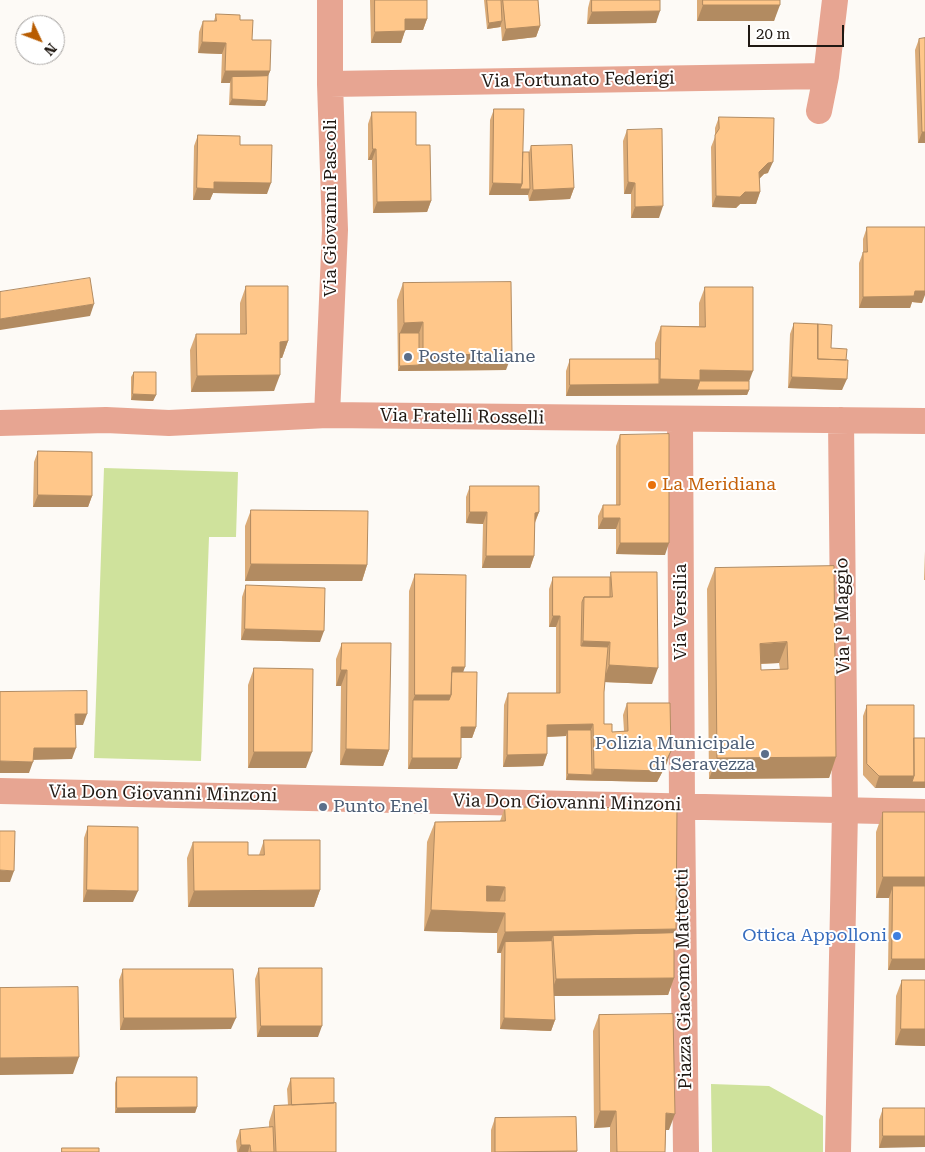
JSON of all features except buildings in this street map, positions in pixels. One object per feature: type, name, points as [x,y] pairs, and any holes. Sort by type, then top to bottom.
[{"type":"street","name":"Via Giovanni Pascoli","points":[[326,415],[334,230],[330,0]]},
{"type":"street","points":[[819,111],[826,76],[834,0]]},
{"type":"street","name":"Via Fortunato Federigi","points":[[330,84],[826,76]]},
{"type":"street","name":"Via Fratelli Rosselli","points":[[0,423],[106,420],[169,423],[326,415],[925,421]]},
{"type":"street","name":"Via Versilia","points":[[680,419],[682,806]]},
{"type":"street","name":"Via I° Maggio","points":[[841,420],[845,811]]},
{"type":"street","name":"Via Don Giovanni Minzoni","points":[[0,791],[925,812]]},
{"type":"street","name":"Piazza Giacomo Matteotti","points":[[682,806],[686,1152]]},
{"type":"street","points":[[838,1152],[845,811]]},
{"type":"green space","points":[[104,468],[238,472],[236,537],[209,537],[201,761],[94,758]]},
{"type":"green space","points":[[711,1084],[769,1086],[823,1116],[823,1152],[712,1152]]},
{"type":"place","name":"Poste Italiane","points":[[408,357]]},
{"type":"place","name":"La Meridiana","points":[[652,485]]},
{"type":"place","name":"Polizia Municipale di Seravezza","points":[[765,754]]},
{"type":"place","name":"Punto Enel","points":[[323,807]]},
{"type":"place","name":"Ottica Appolloni","points":[[897,936]]}]
